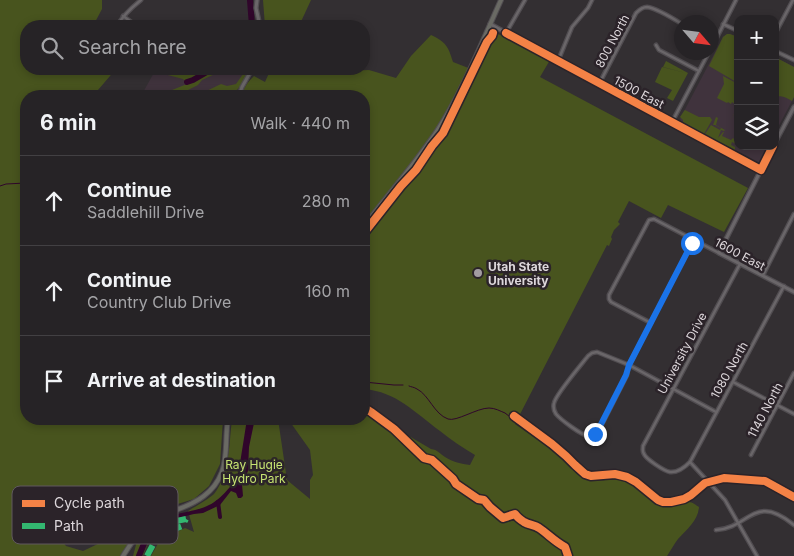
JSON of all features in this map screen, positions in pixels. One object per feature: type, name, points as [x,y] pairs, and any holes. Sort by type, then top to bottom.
[{"type":"main road","points":[[370,218],[437,131],[465,79],[501,0]]},
{"type":"main road","points":[[178,509],[203,497],[212,489],[222,473],[228,425]]},
{"type":"main road","points":[[123,556],[131,544]]},
{"type":"street","points":[[121,20],[141,0]]},
{"type":"street","points":[[257,0],[256,8],[259,20]]},
{"type":"street","points":[[506,33],[525,0]]},
{"type":"street","points":[[558,61],[572,27],[588,8],[592,0]]},
{"type":"street","points":[[719,31],[736,0]]},
{"type":"street","points":[[779,26],[792,0]]},
{"type":"street","name":"800 North","points":[[599,84],[636,13],[642,8],[652,8],[674,20]]},
{"type":"street","points":[[123,16],[129,20]]},
{"type":"street","name":"1500 East","points":[[490,24],[761,170]]},
{"type":"street","points":[[724,24],[734,30]]},
{"type":"street","points":[[656,45],[659,50],[699,71]]},
{"type":"street","points":[[779,53],[794,60]]},
{"type":"street","points":[[672,122],[705,60]]},
{"type":"street","points":[[241,90],[249,75]]},
{"type":"street","points":[[779,135],[794,107]]},
{"type":"street","points":[[719,252],[772,150]]},
{"type":"street","points":[[762,275],[794,214]]},
{"type":"street","name":"1600 East","points":[[651,323],[611,302],[609,294],[649,220],[652,219],[794,292]]},
{"type":"street","points":[[694,239],[629,365],[626,375],[595,434],[585,435],[554,412],[556,398],[588,356],[597,352],[629,365],[716,412]]},
{"type":"street","name":"University Drive","points":[[690,462],[687,466],[677,471],[669,472],[644,456],[642,452],[643,446],[740,264]]},
{"type":"street","name":"1080 North","points":[[690,462],[784,286]]},
{"type":"street","name":"1140 North","points":[[751,455],[794,373]]},
{"type":"street","points":[[733,381],[794,414]]},
{"type":"street","points":[[690,462],[725,500],[758,556]]},
{"type":"street","points":[[716,530],[725,529],[754,513],[766,511],[772,512],[794,525]]},
{"type":"shaded area","points":[[727,34],[734,36],[734,149],[680,119],[711,60],[719,60],[719,45]]},
{"type":"shaded area","points":[[779,59],[794,67],[794,97],[779,125]]},
{"type":"shaded area","points":[[153,75],[248,75],[240,90],[144,90]]},
{"type":"shaded area","points":[[736,150],[766,150],[760,163]]},
{"type":"shaded area","points":[[246,425],[254,425],[249,447],[248,471],[242,484],[243,496],[238,498],[236,493],[231,491],[220,505],[203,513],[178,518],[178,514],[200,509],[221,497],[236,478],[239,471]]},
{"type":"green space","points":[[0,0],[102,0],[102,9],[96,20],[20,20],[20,75],[111,75],[98,90],[20,90],[20,425],[223,425],[220,464],[209,486],[194,499],[178,504],[178,486],[12,486],[12,544],[64,544],[83,551],[98,544],[128,544],[120,556],[0,556]]},
{"type":"green space","points":[[263,0],[311,0],[302,20],[265,20]]},
{"type":"green space","name":"Utah State University","points":[[490,31],[492,31],[550,60],[540,77],[748,188],[724,232],[668,205],[661,218],[629,201],[618,222],[620,224],[614,230],[609,246],[607,245],[515,424],[562,457],[577,474],[587,480],[621,480],[632,485],[654,502],[663,505],[685,501],[691,502],[699,507],[694,521],[678,539],[667,556],[151,556],[158,544],[178,544],[178,531],[185,528],[194,532],[188,511],[212,496],[219,486],[226,468],[231,425],[279,425],[287,480],[310,499],[310,480],[313,475],[310,450],[292,425],[370,425],[370,413],[448,459],[470,465],[475,455],[453,441],[405,404],[386,394],[370,390],[370,90],[243,90],[254,76],[265,82],[268,75],[370,75],[370,70],[396,78],[411,56],[431,35],[446,45],[453,62],[471,69]]},
{"type":"green space","points":[[727,34],[734,36],[734,81],[709,66],[712,60],[719,60],[719,45],[723,37]]},
{"type":"green space","points":[[779,59],[794,67],[794,97],[792,101],[779,96]]},
{"type":"green space","points":[[666,61],[688,73],[673,101],[667,98],[672,90],[655,82],[662,67],[686,73],[663,67]]},
{"type":"green space","points":[[168,75],[213,75],[188,90],[172,90],[187,84],[183,79]]},
{"type":"green space","points":[[242,75],[246,75],[237,90],[208,90],[221,84],[227,86],[236,84]]},
{"type":"green space","points":[[723,76],[734,82],[734,104],[727,103],[717,98],[724,84]]},
{"type":"green space","points":[[685,110],[699,117],[710,117],[712,120],[704,134],[683,122],[680,117]]},
{"type":"green space","points":[[716,117],[718,118],[716,125],[725,130],[721,130],[718,138],[724,132],[722,136],[731,140],[733,138],[734,143],[732,142],[731,145],[734,146],[734,149],[705,134],[711,125],[720,130],[721,128],[713,125]]},
{"type":"green space","points":[[136,544],[148,544],[143,556],[133,556]]},
{"type":"waterway","points":[[250,0],[252,20]]},
{"type":"waterway","points":[[187,82],[202,75]]},
{"type":"waterway","points":[[0,186],[20,183]]},
{"type":"waterway","points":[[370,383],[403,385]]},
{"type":"waterway","points":[[409,386],[421,392],[439,413],[448,419],[456,419],[489,408],[505,413],[559,453],[585,477],[595,479],[621,477],[634,483],[651,497],[665,503],[679,502],[707,488]]},
{"type":"waterway","points":[[722,482],[763,482],[794,498]]},
{"type":"waterway","points":[[218,502],[220,517]]},
{"type":"waterway","points":[[139,556],[144,544]]},
{"type":"marked path","points":[[178,521],[186,519]]},
{"type":"marked path","points":[[178,528],[182,526],[186,519]]},
{"type":"marked path","points":[[147,556],[153,544]]},
{"type":"cycle path","points":[[370,225],[416,170],[443,133],[493,33]]},
{"type":"cycle path","points":[[506,33],[761,170],[771,150]]},
{"type":"cycle path","points":[[370,411],[394,429],[424,458],[432,460],[456,484],[478,499],[484,500],[503,518],[515,514],[524,522],[537,527],[565,547],[568,556]]},
{"type":"cycle path","points":[[514,416],[552,444],[585,474],[591,476],[615,474],[627,477],[663,502],[684,499],[705,483],[724,478],[765,481],[794,497]]},
{"type":"place","name":"Utah State University","points":[[478,273]]},
{"type":"route","points":[[595,434],[692,243]]},
{"type":"park label","name":"Ray Hugie Hydro Park","points":[[254,471]]}]
